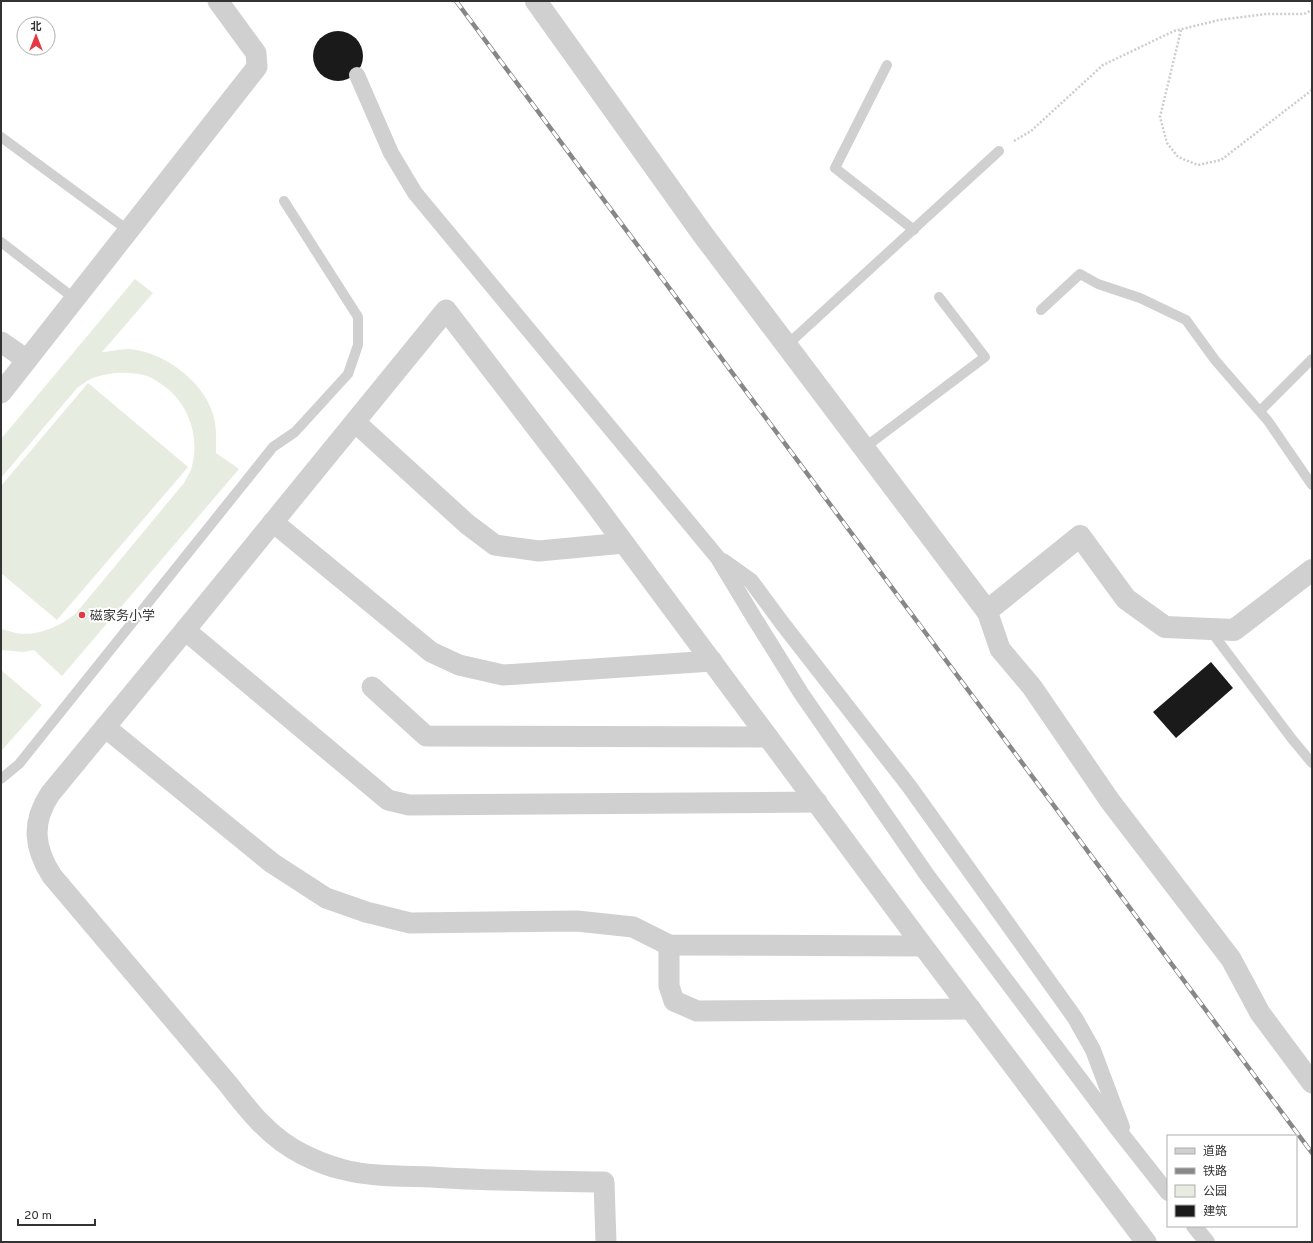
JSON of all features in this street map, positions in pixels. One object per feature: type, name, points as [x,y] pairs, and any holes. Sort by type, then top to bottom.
[{"type":"street","points":[[1,393],[257,68],[256,53],[218,1]]},
{"type":"street","points":[[536,1],[700,230],[987,611],[1000,649],[1032,686],[1110,801],[1231,958],[1260,1013],[1312,1083]]},
{"type":"street","points":[[357,75],[391,153],[415,193],[718,558],[801,693],[927,875],[1127,1141],[1167,1192]]},
{"type":"street","points":[[606,1242],[604,1182],[465,1179],[362,1173],[342,1170],[301,1153],[265,1128],[52,876],[40,854],[37,842],[39,815],[43,804],[50,794],[446,310],[624,543],[923,946],[1146,1242]]},
{"type":"street","points":[[1,342],[27,360]]},
{"type":"street","points":[[355,422],[467,524],[495,545],[539,551],[624,543]]},
{"type":"street","points":[[273,522],[431,652],[459,665],[503,675],[712,661]]},
{"type":"street","points":[[987,611],[1080,536],[1126,599],[1165,627],[1234,630],[1312,570]]},
{"type":"street","points":[[718,558],[751,581],[909,786],[1075,1018],[1093,1050],[1127,1141]]},
{"type":"street","points":[[185,630],[388,800],[409,805],[817,802]]},
{"type":"street","points":[[372,687],[426,736],[768,737]]},
{"type":"street","points":[[104,728],[272,863],[326,898],[366,912],[410,923],[577,921],[633,927],[668,945],[923,946]]},
{"type":"street","points":[[668,945],[669,986],[674,1001],[697,1011],[971,1009]]},
{"type":"street","points":[[1195,1227],[1207,1242]]},
{"type":"lane","points":[[886,65],[835,168],[914,230]]},
{"type":"lane","points":[[1,138],[129,231]]},
{"type":"lane","points":[[787,346],[999,151]]},
{"type":"lane","points":[[1,779],[19,764],[273,447],[295,432],[348,374],[358,345],[358,317],[284,201]]},
{"type":"lane","points":[[1,242],[75,299]]},
{"type":"lane","points":[[1041,310],[1080,274],[1098,284],[1140,298],[1186,320],[1215,360],[1268,421],[1312,485]]},
{"type":"lane","points":[[864,448],[985,356],[940,297]]},
{"type":"lane","points":[[1260,411],[1312,359]]},
{"type":"lane","points":[[1210,629],[1292,739],[1312,763]]},
{"type":"path","points":[[999,151],[1031,131],[1103,65],[1174,31],[1219,20],[1267,14],[1304,14],[1312,10]]},
{"type":"path","points":[[1181,29],[1160,117],[1167,142],[1178,157],[1198,165],[1221,160],[1312,90]]},
{"type":"green space","points":[[135,279],[153,293],[102,352],[127,349],[140,351],[167,361],[179,369],[200,390],[208,401],[213,414],[216,429],[216,453],[239,469],[62,676],[34,650],[23,652],[1,650],[1,629],[24,634],[41,632],[57,626],[77,612],[184,483],[191,470],[194,459],[194,436],[192,426],[183,406],[168,389],[147,376],[134,373],[120,373],[106,374],[93,378],[77,388],[1,478],[1,439]]},
{"type":"green space","points":[[88,383],[188,467],[57,620],[1,573],[1,486]]},
{"type":"green space","points":[[1,670],[42,705],[2,750],[1,750]]},
{"type":"building","points":[[333,31],[343,31],[356,38],[363,51],[363,61],[356,74],[343,81],[333,81],[324,77],[317,70],[313,61],[313,51],[317,42],[324,35]]},
{"type":"building","points":[[1211,662],[1233,688],[1176,738],[1153,712]]},
{"type":"railway","points":[[456,1],[1312,1153]]},
{"type":"place","name":"磁家务小学","points":[[82,615]]}]
